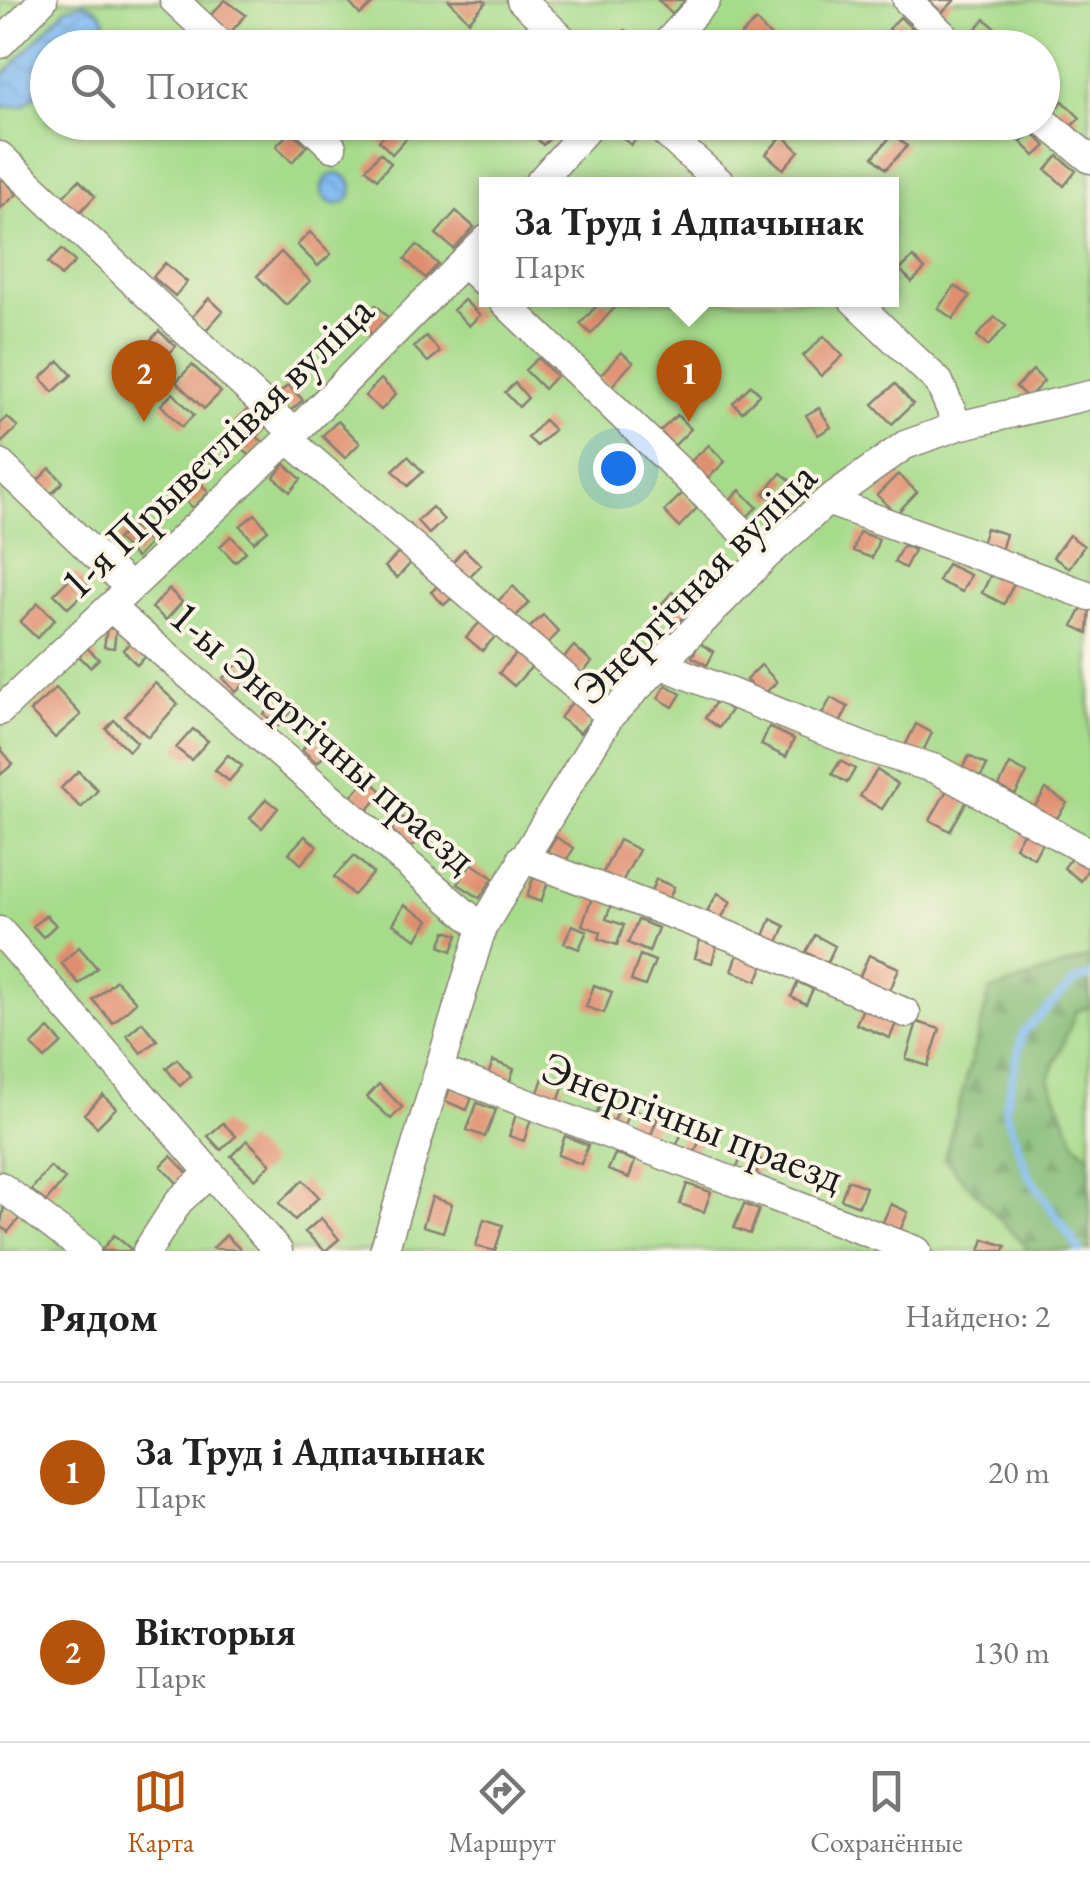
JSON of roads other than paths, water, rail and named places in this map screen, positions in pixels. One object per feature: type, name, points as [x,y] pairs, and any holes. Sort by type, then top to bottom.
[{"type":"lane","points":[[0,44],[43,0]]},
{"type":"lane","points":[[174,0],[206,30]]},
{"type":"lane","points":[[521,0],[553,30]]},
{"type":"lane","points":[[678,30],[706,0]]},
{"type":"lane","points":[[906,0],[938,30]]},
{"type":"lane","points":[[1060,135],[1090,159]]},
{"type":"lane","points":[[325,140],[332,147]]},
{"type":"lane","points":[[542,177],[576,140]]},
{"type":"lane","points":[[673,140],[715,177]]},
{"type":"lane","points":[[0,156],[291,436],[610,716]]},
{"type":"lane","name":"1-я Прыветлівая вуліца","points":[[0,711],[291,436],[479,247]]},
{"type":"lane","points":[[464,263],[479,277]]},
{"type":"lane","points":[[509,307],[767,555]]},
{"type":"lane","points":[[860,307],[940,382],[958,426]]},
{"type":"lane","name":"Энергічная вуліца","points":[[384,1251],[482,928],[610,716],[767,555],[827,500],[905,445],[958,426],[1090,395]]},
{"type":"lane","name":"1-ы Энергічны праезд","points":[[0,464],[120,597],[482,928]]},
{"type":"lane","points":[[827,500],[1090,596]]},
{"type":"lane","points":[[660,664],[864,747],[936,769],[1090,853]]},
{"type":"lane","points":[[522,858],[735,938],[906,1013]]},
{"type":"lane","points":[[0,931],[278,1251]]},
{"type":"lane","name":"Энергічны праезд","points":[[440,1070],[918,1251]]},
{"type":"lane","points":[[146,1251],[179,1201],[210,1173]]},
{"type":"lane","points":[[0,1186],[86,1251]]},
{"type":"water","points":[[83,3],[93,7],[103,16],[102,30],[46,30],[66,8]]},
{"type":"water","points":[[30,47],[30,100],[23,106],[0,107],[0,79]]},
{"type":"water","points":[[337,174],[348,178],[352,189],[348,200],[337,204],[326,200],[322,189],[326,178]]},
{"type":"waterway","points":[[1080,1251],[1028,1174],[1005,1109],[1023,1032],[1075,981],[1090,976]]},
{"type":"place","name":"Вікторыя","points":[[144,422]]},
{"type":"place","name":"За Труд і Адпачынак","points":[[689,422]]}]
